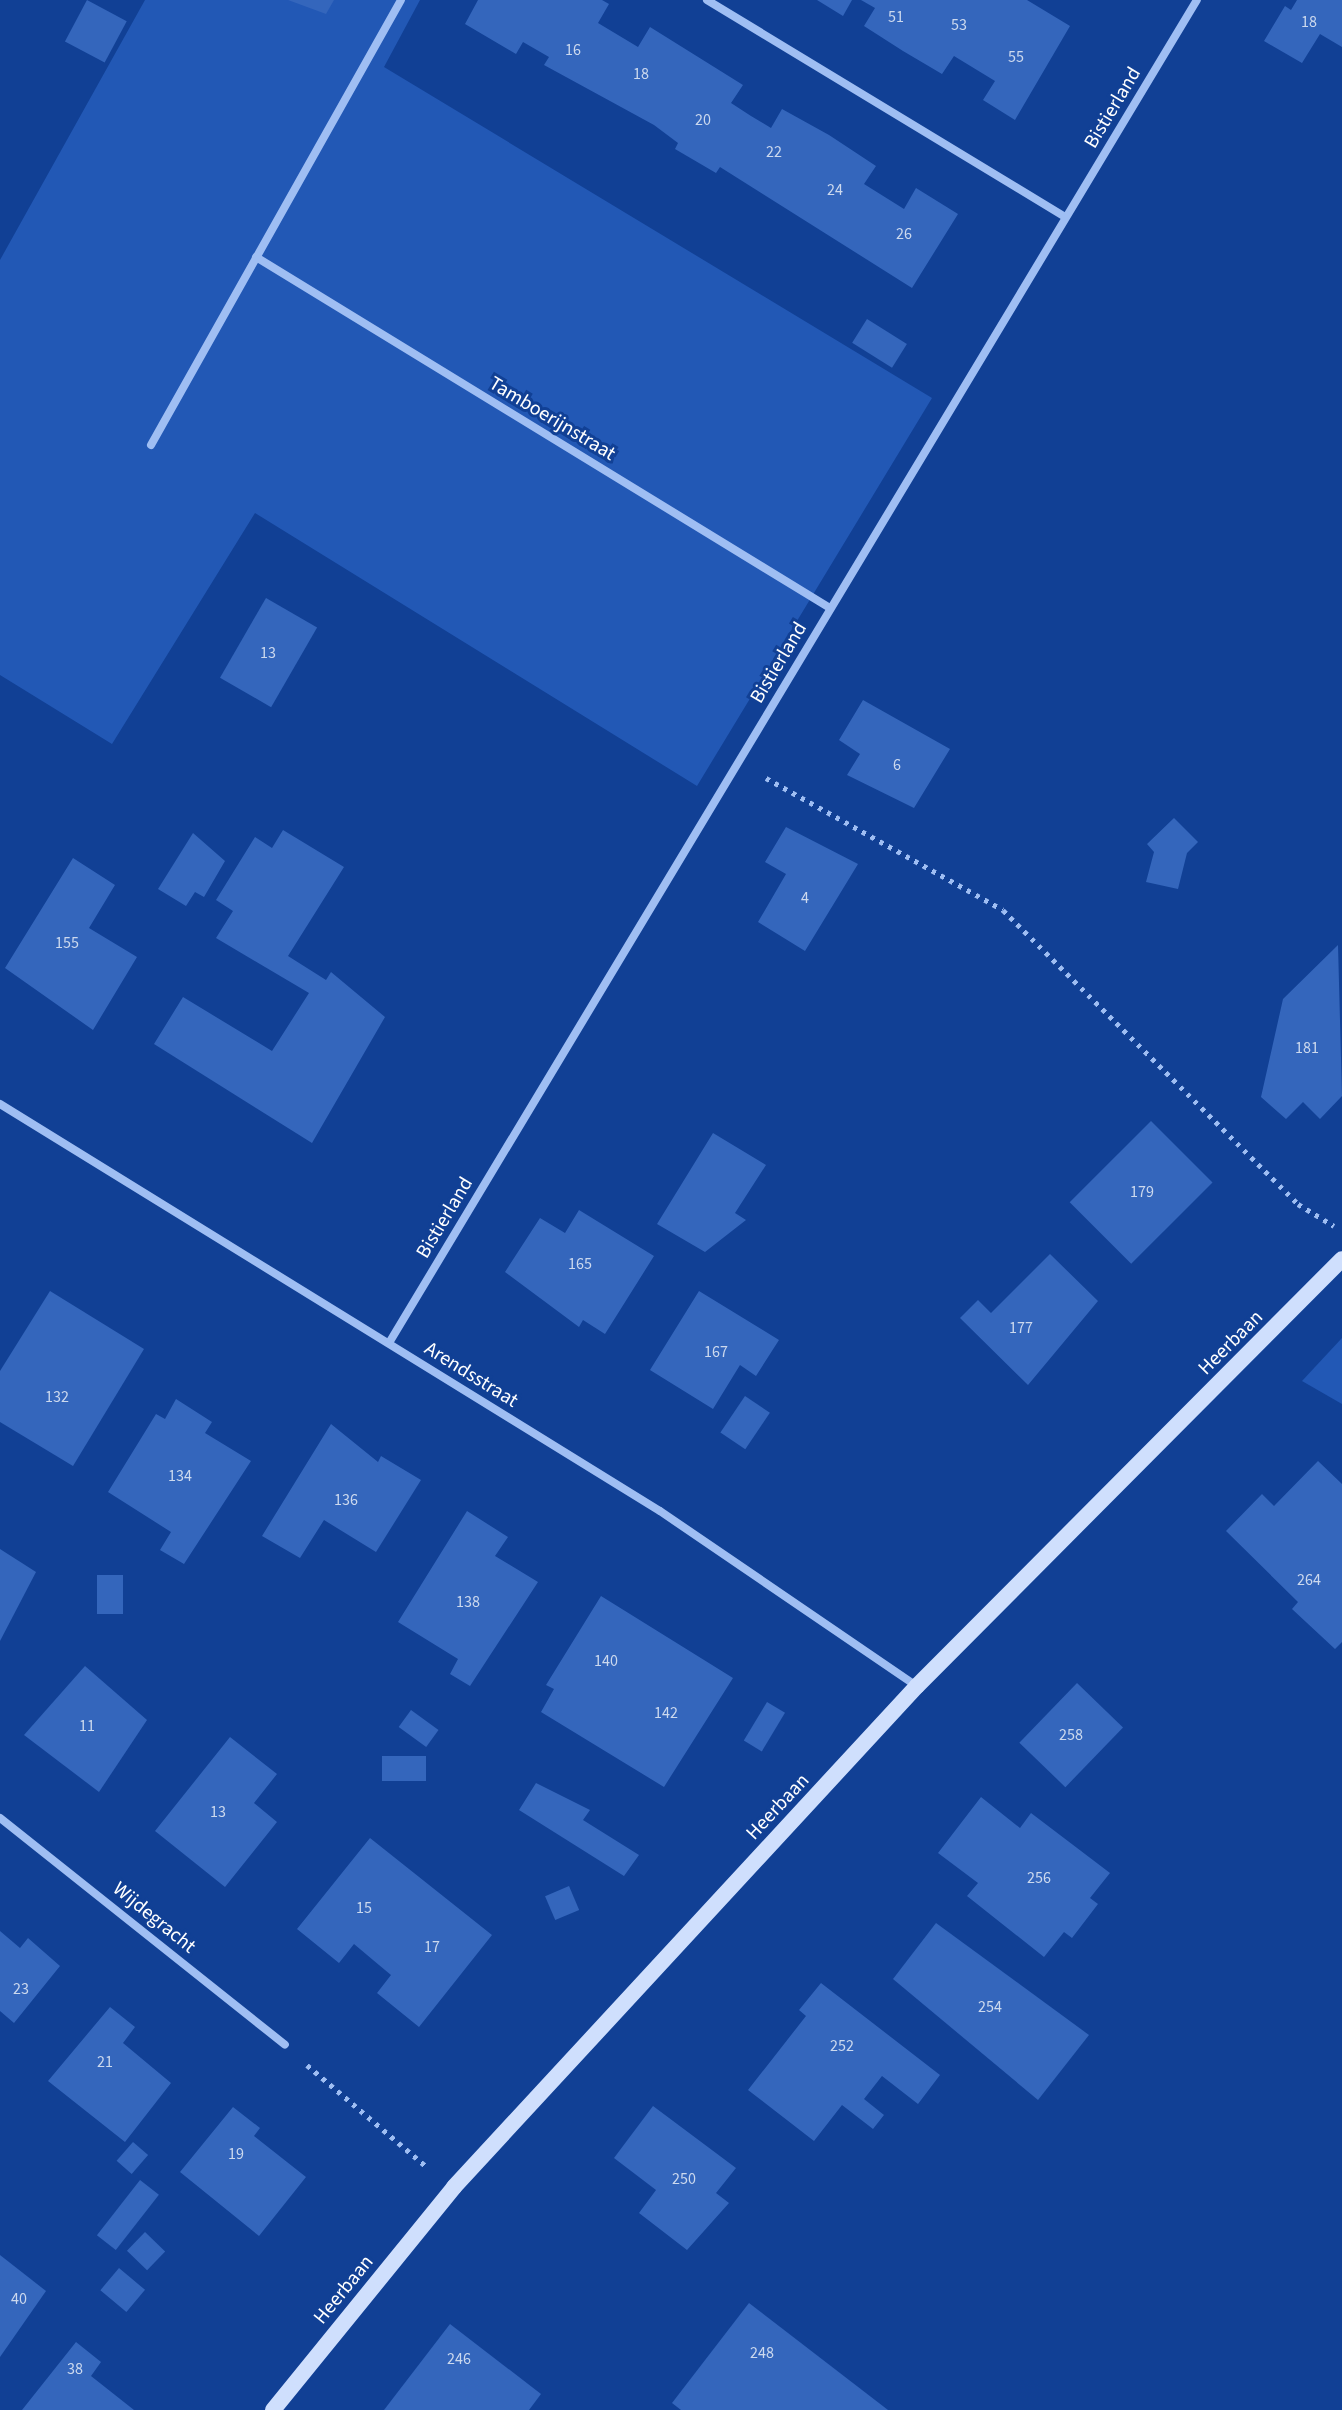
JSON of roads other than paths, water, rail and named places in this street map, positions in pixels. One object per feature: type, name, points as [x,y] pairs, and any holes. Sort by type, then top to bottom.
[{"type":"street","points":[[151,445],[401,0]]},
{"type":"street","points":[[707,0],[1066,217]]},
{"type":"street","name":"Bistierland","points":[[389,1343],[1197,0]]},
{"type":"street","name":"Tamboerijnstraat","points":[[256,257],[830,608]]},
{"type":"street","name":"Arendsstraat","points":[[0,1104],[660,1511],[917,1686]]},
{"type":"street","name":"Heerbaan","points":[[273,2410],[454,2187],[917,1686],[1342,1259]]},
{"type":"street","name":"Wijdegracht","points":[[0,1818],[285,2045]]}]
